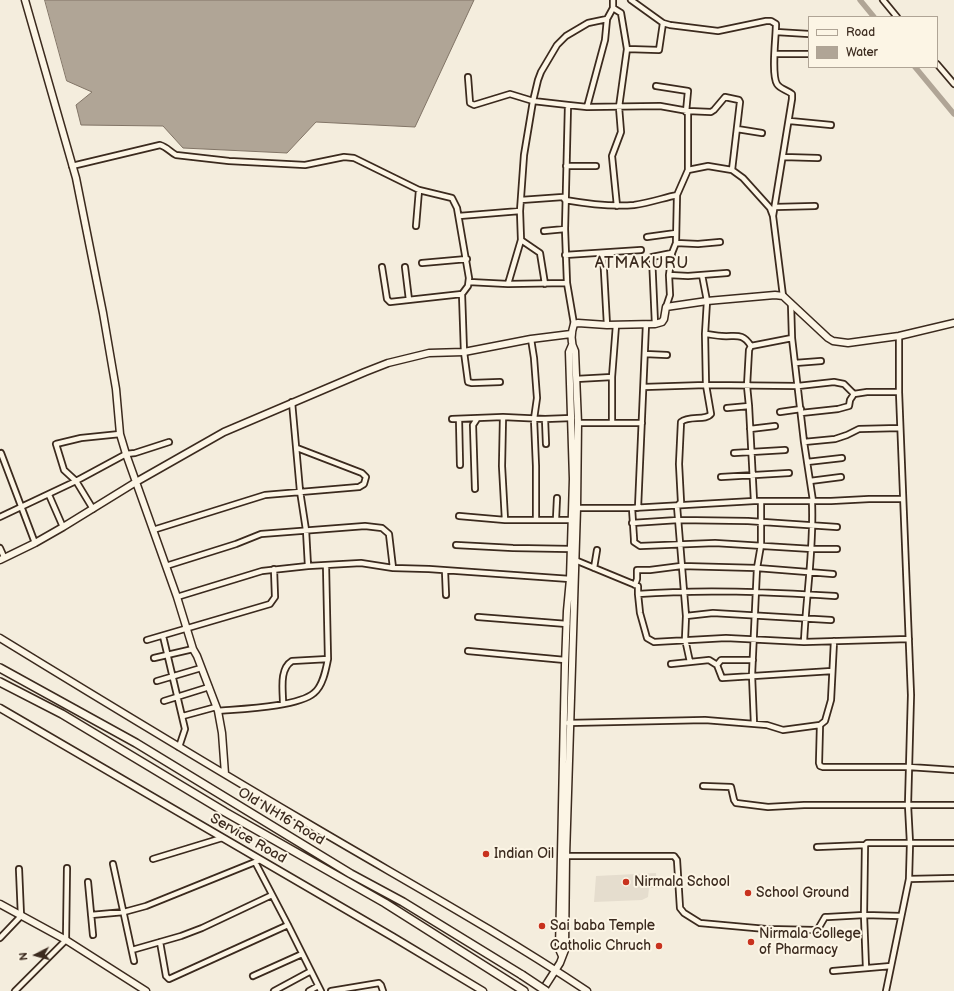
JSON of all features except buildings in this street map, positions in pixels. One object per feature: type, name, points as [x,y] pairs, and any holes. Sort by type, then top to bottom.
[{"type":"main road","name":"Old NH16 Road","points":[[0,668],[136,743],[351,874],[403,902],[546,991]]},
{"type":"main road","name":"Old NH16 Road","points":[[0,682],[62,714],[225,812],[385,903],[524,991]]},
{"type":"street","points":[[25,0],[72,166],[88,234],[116,389],[120,434],[177,597],[193,649],[217,709],[222,733],[225,774]]},
{"type":"street","points":[[587,107],[605,40],[607,19],[613,8],[613,0]]},
{"type":"street","points":[[631,0],[663,23],[718,31],[771,21],[776,24],[774,74],[776,83],[780,88],[787,90],[792,94],[790,120],[773,216]]},
{"type":"street","points":[[883,0],[896,16]]},
{"type":"street","points":[[613,8],[621,14],[627,49],[619,107],[621,132],[612,156],[617,206]]},
{"type":"street","points":[[508,284],[521,240],[520,211],[524,155],[533,101],[541,72],[562,40],[588,23],[607,19]]},
{"type":"street","points":[[627,49],[659,50],[663,23]]},
{"type":"street","points":[[776,32],[808,34]]},
{"type":"street","points":[[775,54],[808,54]]},
{"type":"street","points":[[938,65],[954,84]]},
{"type":"street","points":[[468,77],[470,103],[472,105],[510,94],[533,101],[587,107],[660,106],[687,112],[714,110],[725,97],[739,100],[741,105],[732,170]]},
{"type":"street","points":[[574,324],[655,324],[662,322],[664,319],[670,296],[669,275],[672,253],[676,243],[677,195],[688,170],[688,91],[656,86]]},
{"type":"street","points":[[567,723],[565,660],[572,520],[575,508],[578,423],[576,379],[571,334],[574,324],[567,283],[565,255],[568,105]]},
{"type":"street","points":[[790,120],[831,125]]},
{"type":"street","points":[[737,128],[762,133]]},
{"type":"street","points":[[72,166],[160,145],[164,146],[176,155],[229,161],[304,165],[349,157],[354,158],[419,190],[452,198],[459,216],[467,259],[469,282],[462,294],[464,352],[468,382],[500,382]]},
{"type":"street","points":[[783,157],[818,158]]},
{"type":"street","points":[[566,166],[596,166]]},
{"type":"street","points":[[688,170],[708,166],[732,170],[742,178],[770,208],[773,216],[783,296]]},
{"type":"street","points":[[416,226],[419,190]]},
{"type":"street","points":[[521,200],[563,197],[565,200],[617,206],[635,204],[677,195]]},
{"type":"street","points":[[775,207],[815,206]]},
{"type":"street","points":[[459,216],[520,211]]},
{"type":"street","points":[[544,231],[565,229]]},
{"type":"street","points":[[648,237],[676,232]]},
{"type":"street","points":[[521,240],[540,253],[545,284]]},
{"type":"street","points":[[676,243],[698,244],[720,242]]},
{"type":"street","points":[[565,255],[641,250]]},
{"type":"street","points":[[603,253],[607,325]]},
{"type":"street","points":[[655,324],[652,257],[672,253]]},
{"type":"street","points":[[422,263],[467,259]]},
{"type":"street","points":[[382,267],[388,301],[390,302],[462,294]]},
{"type":"street","points":[[405,267],[409,300]]},
{"type":"street","points":[[669,275],[727,273]]},
{"type":"street","points":[[690,662],[686,639],[686,616],[677,506],[681,502],[679,464],[681,422],[686,418],[710,416],[711,414],[706,385],[705,334],[707,301],[702,275]]},
{"type":"street","points":[[469,282],[508,284],[567,283]]},
{"type":"street","points":[[666,307],[707,301],[775,295],[783,296],[828,338],[833,341],[848,343],[899,336],[954,324]]},
{"type":"street","points":[[791,304],[792,338],[804,442],[813,501],[812,549],[804,642]]},
{"type":"street","points":[[638,508],[646,324]]},
{"type":"street","points":[[612,423],[612,378],[616,325]]},
{"type":"street","points":[[0,548],[2,558],[35,543],[136,482],[224,432],[292,402],[388,363],[429,354],[464,352],[532,339],[571,334]]},
{"type":"street","points":[[705,334],[742,336],[747,339],[751,346]]},
{"type":"street","points":[[886,991],[909,879],[910,842],[908,805],[911,695],[902,499],[899,336]]},
{"type":"street","points":[[751,346],[792,338]]},
{"type":"street","points":[[532,339],[537,398],[534,419],[536,519]]},
{"type":"street","points":[[751,346],[749,350],[746,386],[749,406],[754,501]]},
{"type":"street","points":[[542,991],[556,970],[565,950],[563,856],[567,723],[575,560],[575,508],[569,352],[573,348]]},
{"type":"street","points":[[645,354],[667,355]]},
{"type":"street","points":[[795,364],[821,361]]},
{"type":"street","points":[[576,379],[612,378]]},
{"type":"street","points":[[644,387],[706,385],[798,386],[834,382],[844,384],[854,394]]},
{"type":"street","points":[[780,412],[838,409],[849,406],[850,400],[854,394],[867,392],[899,392]]},
{"type":"street","points":[[292,402],[300,491],[306,530],[308,566]]},
{"type":"street","points":[[726,408],[749,406]]},
{"type":"street","points":[[452,419],[503,417],[534,419],[572,418]]},
{"type":"street","points":[[503,417],[504,435],[502,466],[505,520]]},
{"type":"street","points":[[475,489],[473,425],[477,418]]},
{"type":"street","points":[[459,419],[460,465]]},
{"type":"street","points":[[545,419],[546,444]]},
{"type":"street","points":[[578,423],[642,423]]},
{"type":"street","points":[[750,429],[775,426]]},
{"type":"street","points":[[804,442],[836,439],[847,436],[859,429],[900,428]]},
{"type":"street","points":[[93,509],[76,481],[64,470],[56,444],[82,438],[120,434]]},
{"type":"street","points":[[0,518],[49,495],[126,454],[169,442]]},
{"type":"street","points":[[153,530],[266,495],[359,487],[364,484],[366,477],[362,473],[297,448]]},
{"type":"street","points":[[734,453],[785,450]]},
{"type":"street","points":[[1,453],[35,543]]},
{"type":"street","points":[[807,462],[842,458]]},
{"type":"street","points":[[721,477],[789,473]]},
{"type":"street","points":[[810,481],[841,477]]},
{"type":"street","points":[[49,495],[63,527]]},
{"type":"street","points":[[556,519],[557,498]]},
{"type":"street","points":[[575,508],[638,508],[754,501],[902,499]]},
{"type":"street","points":[[754,724],[752,675],[757,568],[761,545],[761,501]]},
{"type":"street","points":[[632,508],[634,542],[640,546],[715,543],[812,549],[838,549]]},
{"type":"street","points":[[459,516],[505,520],[572,520]]},
{"type":"street","points":[[632,523],[678,520],[837,527]]},
{"type":"street","points":[[166,566],[236,544],[261,534],[365,526],[382,528],[389,534],[393,568]]},
{"type":"street","points":[[456,545],[571,549]]},
{"type":"street","points":[[594,568],[597,550]]},
{"type":"street","points":[[575,560],[638,586],[640,613],[647,638],[654,642],[686,639],[726,638],[804,642],[909,639]]},
{"type":"street","points":[[177,597],[252,574],[274,569],[361,563],[393,568],[430,569],[570,579]]},
{"type":"street","points":[[183,716],[217,709],[251,708],[298,701],[315,693],[328,659],[326,565]]},
{"type":"street","points":[[635,585],[637,570],[681,566],[757,568],[833,574]]},
{"type":"street","points":[[147,640],[270,604],[275,597],[274,569]]},
{"type":"street","points":[[445,571],[446,595]]},
{"type":"street","points":[[638,594],[683,592],[756,592],[835,596]]},
{"type":"street","points":[[686,616],[713,613],[831,620]]},
{"type":"street","points":[[478,617],[567,624]]},
{"type":"street","points":[[163,636],[172,677],[183,716],[185,732],[179,747]]},
{"type":"street","points":[[0,638],[179,747],[499,935],[587,991]]},
{"type":"street","points":[[567,723],[706,720],[767,725],[784,730],[820,725],[825,721],[831,700],[834,641]]},
{"type":"street","points":[[154,658],[193,649]]},
{"type":"street","points":[[468,651],[565,660]]},
{"type":"street","points":[[283,703],[284,674],[288,664],[292,662],[328,659]]},
{"type":"street","points":[[671,664],[709,660],[717,665],[722,678],[832,670]]},
{"type":"street","points":[[717,665],[721,660],[753,660]]},
{"type":"street","points":[[157,681],[201,668]]},
{"type":"street","points":[[164,701],[209,687]]},
{"type":"street","name":"Service Road","points":[[0,708],[222,838],[257,861],[393,937],[483,991]]},
{"type":"street","points":[[820,725],[820,766],[909,767],[954,770]]},
{"type":"street","points":[[704,786],[731,786],[736,803],[768,807],[954,805]]},
{"type":"street","points":[[153,859],[222,838]]},
{"type":"street","points":[[816,847],[865,845],[867,843],[954,843]]},
{"type":"street","points":[[865,845],[864,915],[866,968]]},
{"type":"street","points":[[563,856],[674,856],[676,860],[680,908],[684,913],[700,923],[766,929],[815,930],[818,929],[825,917],[864,915],[901,916]]},
{"type":"street","points":[[91,915],[124,912],[146,906],[257,861],[272,895],[321,991]]},
{"type":"street","points":[[113,864],[134,961]]},
{"type":"street","points":[[15,991],[66,940],[67,868]]},
{"type":"street","points":[[0,938],[21,916],[20,869]]},
{"type":"street","points":[[909,879],[954,878]]},
{"type":"street","points":[[88,882],[93,935]]},
{"type":"street","points":[[132,950],[202,928],[272,895]]},
{"type":"street","points":[[0,904],[66,940],[146,991]]},
{"type":"street","points":[[160,942],[166,976],[169,979],[288,925]]},
{"type":"street","points":[[253,976],[302,954]]},
{"type":"street","points":[[833,971],[891,966]]},
{"type":"street","points":[[274,991],[311,971]]},
{"type":"street","points":[[331,991],[379,983],[383,991]]},
{"type":"street","points":[[309,991],[318,986]]},
{"type":"shaded area","name":"Nirmala School","points":[[656,873],[657,888],[649,888],[648,897],[642,900],[594,902],[596,876]]},
{"type":"water","points":[[45,0],[474,0],[415,127],[316,122],[287,153],[183,148],[163,126],[81,125],[76,105],[92,92],[67,81]]},
{"type":"waterway","points":[[860,0],[873,16]]},
{"type":"waterway","points":[[916,68],[954,114]]},
{"type":"place","name":"Indian Oil","points":[[486,854]]},
{"type":"place","name":"Nirmala School","points":[[626,882]]},
{"type":"place","name":"School Ground","points":[[748,893]]},
{"type":"place","name":"Sai baba Temple","points":[[542,926]]},
{"type":"place","name":"Nirmala College of Pharmacy","points":[[751,942]]},
{"type":"place","name":"Catholic Chruch","points":[[659,946]]},
{"type":"district","name":"ATMAKURU","points":[[642,264]]}]
